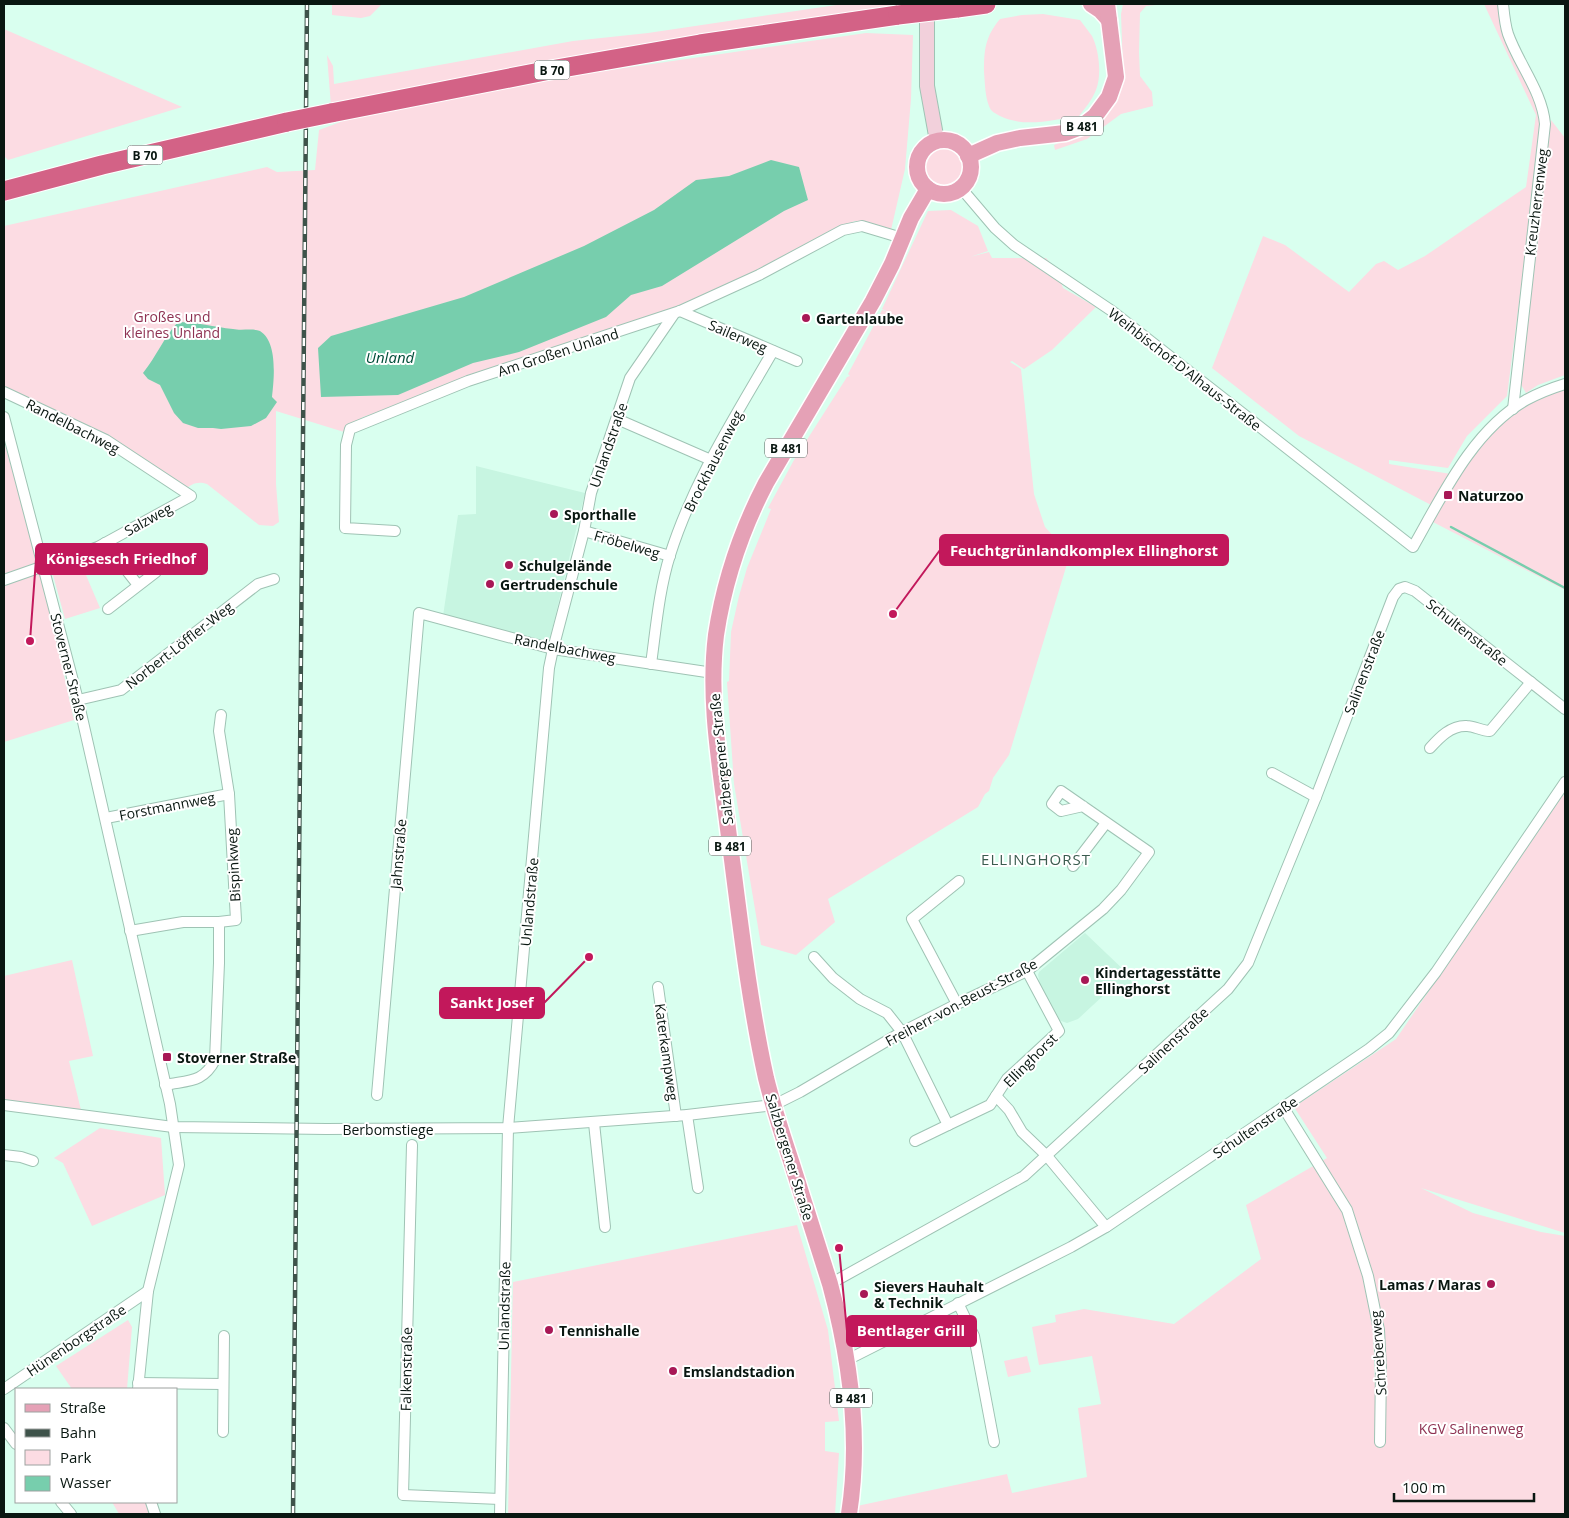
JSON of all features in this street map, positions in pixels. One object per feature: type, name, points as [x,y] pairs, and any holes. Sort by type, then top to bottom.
[{"type":"highway","name":"B 70","points":[[4,191],[102,165],[287,122],[545,71],[700,44],[986,4]]},
{"type":"main road","points":[[927,4],[927,86],[937,141]]},
{"type":"main road","points":[[1091,4],[1100,10],[1108,12]]},
{"type":"main road","name":"B 481","points":[[968,156],[997,143],[1020,138],[1065,133],[1081,127],[1095,116],[1109,97],[1116,77],[1108,12]]},
{"type":"main road","points":[[945,140],[959,144],[968,156],[971,163],[969,177],[961,188],[948,194],[942,194],[928,189],[922,182],[918,173],[917,162],[921,153],[928,145],[945,140]]},
{"type":"main road","name":"Salzbergener Straße","points":[[849,1514],[854,1466],[847,1360],[838,1312],[774,1106],[761,1051],[747,973],[717,743],[713,674],[716,636],[728,579],[741,537],[754,506],[873,301],[892,264],[911,218],[928,189]]},
{"type":"street","name":"Kreuzherrenweg","points":[[1503,4],[1508,34],[1539,100],[1545,124],[1513,409]]},
{"type":"street","name":"Weihbischof-D'Alhaus-Straße","points":[[961,188],[995,228],[1014,245],[1112,312],[1413,547],[1454,473],[1488,432],[1513,409]]},
{"type":"street","name":"Am Großen Unland","points":[[395,531],[345,528],[346,445],[350,429],[468,381],[677,312],[759,275],[843,230],[862,226],[902,238]]},
{"type":"street","name":"Sailerweg","points":[[677,312],[797,361]]},
{"type":"street","name":"Unlandstraße","points":[[500,1514],[508,1128],[549,668],[584,531],[591,493],[630,378],[677,312]]},
{"type":"street","name":"Brockhausenweg","points":[[651,664],[659,608],[670,556],[689,506],[711,460],[773,351]]},
{"type":"street","points":[[1513,409],[1539,394],[1565,384]]},
{"type":"street","name":"Randelbachweg","points":[[4,392],[106,440],[191,496]]},
{"type":"street","name":"Stoverner Straße","points":[[4,417],[78,700],[106,818],[173,1127],[178,1165],[148,1291],[138,1386]]},
{"type":"street","points":[[617,419],[711,460]]},
{"type":"street","name":"Salzweg","points":[[4,580],[44,567],[105,543],[191,496]]},
{"type":"street","name":"Fröbelweg","points":[[584,531],[670,556]]},
{"type":"street","points":[[105,543],[138,586]]},
{"type":"street","points":[[108,609],[156,572]]},
{"type":"street","name":"Norbert-Löffler-Weg","points":[[78,700],[121,690],[258,584],[274,579]]},
{"type":"street","name":"Schultenstraße","points":[[1402,588],[1409,588],[1415,591],[1565,709]]},
{"type":"street","name":"Salinenstraße","points":[[830,1284],[1024,1176],[1228,989],[1248,962],[1316,797],[1393,597],[1402,588]]},
{"type":"street","name":"Randelbachweg","points":[[419,613],[553,649],[713,674]]},
{"type":"street","name":"Jahnstraße","points":[[377,1095],[419,613]]},
{"type":"street","points":[[1430,748],[1444,734],[1460,726],[1468,725],[1490,731],[1531,682]]},
{"type":"street","name":"Bispinkweg","points":[[219,922],[236,920],[229,794],[219,731],[222,715]]},
{"type":"street","points":[[1272,773],[1316,797]]},
{"type":"street","name":"Schultenstraße","points":[[847,1360],[1071,1247],[1106,1227],[1369,1049],[1389,1033],[1436,972],[1565,782]]},
{"type":"street","name":"Forstmannweg","points":[[106,818],[229,794]]},
{"type":"street","points":[[1073,866],[1106,823],[1083,806]]},
{"type":"street","name":"Freiherr-von-Beust-Straße","points":[[774,1106],[902,1032],[1027,971],[1103,909],[1122,890],[1149,852],[1106,823]]},
{"type":"street","points":[[957,1004],[912,919],[959,881]]},
{"type":"street","points":[[130,931],[183,922],[219,922],[215,1060],[209,1071],[200,1078],[165,1085]]},
{"type":"street","points":[[814,957],[833,978],[860,999],[887,1012],[902,1032],[948,1125]]},
{"type":"street","name":"Ellinghorst","points":[[915,1141],[990,1105],[1008,1079],[1059,1031],[1027,971]]},
{"type":"street","name":"Katerkampweg","points":[[658,987],[682,1116],[698,1188]]},
{"type":"street","name":"Ellinghorst","points":[[996,1096],[1009,1110],[1022,1132],[1047,1156],[1106,1227]]},
{"type":"street","name":"Berbomstiege","points":[[4,1106],[173,1127],[326,1129],[508,1128],[682,1116],[774,1106]]},
{"type":"street","name":"Schreberweg","points":[[1284,1107],[1347,1210],[1368,1276],[1379,1330],[1381,1369],[1380,1442]]},
{"type":"street","points":[[594,1123],[604,1227]]},
{"type":"street","name":"Falkenstraße","points":[[412,1145],[403,1495],[500,1499]]},
{"type":"street","points":[[4,1155],[33,1161]]},
{"type":"street","name":"Hünenborgstraße","points":[[4,1389],[148,1291]]},
{"type":"street","points":[[958,1303],[974,1336],[994,1442]]},
{"type":"street","points":[[223,1432],[224,1336]]},
{"type":"street","points":[[138,1386],[222,1384]]},
{"type":"street","points":[[4,1428],[15,1443]]},
{"type":"street","points":[[62,1503],[71,1514]]},
{"type":"shaded area","name":"Schulgelände","points":[[476,466],[585,493],[549,642],[443,616],[458,515],[476,514]]},
{"type":"shaded area","name":"Kindertagesstätte Ellinghorst","points":[[1085,933],[1128,974],[1135,989],[1110,985],[1105,988],[1106,993],[1078,1019],[1067,1023],[1058,1020],[1055,1016],[1040,985],[1038,975],[1039,972]]},
{"type":"green space","points":[[332,4],[382,4],[370,16],[361,18],[332,15]]},
{"type":"green space","points":[[843,4],[910,4],[910,7],[331,106],[327,55],[333,66],[334,84],[573,41],[648,33]]},
{"type":"green space","points":[[1123,4],[1166,4],[1146,6],[1140,13],[1140,76],[1152,92],[1153,106],[1121,114],[1087,139],[1055,150],[1054,145],[1083,133],[1123,71],[1121,14]]},
{"type":"green space","points":[[1484,4],[1502,4],[1543,117],[1507,396],[1467,436],[1448,468],[1389,460],[1389,464],[1451,474],[1433,506],[1299,436],[1212,368],[1263,236],[1285,245],[1349,292],[1376,264],[1384,261],[1398,270],[1425,256],[1526,187],[1536,115]]},
{"type":"green space","points":[[1043,14],[1080,20],[1092,36],[1096,48],[1099,63],[1098,84],[1091,100],[1079,116],[1039,122],[1009,120],[993,112],[988,102],[984,72],[986,44],[991,32],[1000,19]]},
{"type":"green space","points":[[4,29],[182,107],[8,160],[4,156]]},
{"type":"green space","name":"Großes und kleines Unland","points":[[866,33],[913,35],[911,99],[905,169],[891,230],[855,221],[833,229],[714,293],[596,333],[447,389],[363,417],[351,424],[344,432],[276,411],[276,484],[279,522],[273,526],[259,525],[207,484],[195,484],[184,490],[165,475],[4,392],[4,226],[267,167],[277,172],[315,170],[319,130],[351,118],[548,79]]},
{"type":"green space","points":[[1551,120],[1565,138],[1565,375],[1538,385],[1526,393],[1520,383]]},
{"type":"green space","points":[[948,147],[956,150],[962,156],[965,168],[962,180],[956,186],[940,189],[932,186],[926,180],[923,164],[926,156],[932,150]]},
{"type":"green space","points":[[951,210],[978,226],[988,251],[970,257],[989,252],[992,258],[1046,258],[1057,270],[1063,288],[1096,307],[1052,350],[1024,369],[1012,361],[1010,362],[1021,369],[1034,494],[1045,527],[1070,554],[1009,755],[993,778],[989,791],[985,794],[978,807],[828,899],[835,922],[796,955],[761,945],[734,784],[727,682],[729,681],[731,632],[747,568],[771,509],[768,508],[794,460],[847,377],[850,376],[848,374],[882,310],[886,311],[882,309],[928,211]]},
{"type":"green space","points":[[1565,385],[1565,590],[1429,520],[1454,473],[1513,409]]},
{"type":"green space","points":[[4,442],[39,563],[74,720],[4,742]]},
{"type":"green space","points":[[80,561],[100,608],[65,619],[53,575],[61,567]]},
{"type":"green space","name":"KGV Salinenweg","points":[[1563,795],[1565,797],[1565,1233],[1421,1188],[1473,1213],[1541,1232],[1565,1236],[1565,1514],[856,1514],[857,1506],[1007,1474],[1012,1493],[1087,1477],[1078,1408],[1101,1404],[1092,1356],[1039,1365],[1032,1327],[1056,1322],[1055,1315],[1084,1309],[1174,1324],[1261,1259],[1246,1205],[1327,1158],[1294,1107],[1396,1039]],"holes":[[[1371,1271],[1382,1327],[1377,1445]]]},
{"type":"green space","points":[[72,960],[93,1056],[69,1061],[81,1110],[4,1101],[4,976]]},
{"type":"green space","points":[[100,1128],[161,1138],[165,1195],[92,1226],[63,1163],[54,1158]]},
{"type":"green space","name":"Emslandstadion","points":[[797,1225],[828,1330],[839,1421],[825,1422],[825,1451],[839,1453],[835,1514],[508,1514],[513,1282]]},
{"type":"green space","points":[[128,1320],[132,1327],[127,1388],[71,1388],[56,1366]]},
{"type":"green space","points":[[1027,1356],[1031,1372],[1008,1377],[1004,1361]]},
{"type":"green space","points":[[113,1503],[146,1503],[150,1514],[119,1514]]},
{"type":"water","name":"Unland","points":[[771,160],[799,167],[808,200],[784,211],[662,286],[631,295],[606,317],[519,352],[473,363],[398,395],[321,397],[318,348],[331,336],[464,297],[584,246],[654,210],[696,180],[729,176]]},
{"type":"water","points":[[178,322],[236,330],[257,330],[266,336],[270,343],[274,361],[272,397],[277,402],[266,418],[251,426],[221,429],[198,428],[183,423],[174,413],[160,385],[148,379],[143,373]]},
{"type":"waterway","points":[[1451,527],[1565,588]]},
{"type":"railway","points":[[293,1514],[307,4]]},
{"type":"place","name":"Gartenlaube","points":[[806,318]]},
{"type":"place","name":"Naturzoo","points":[[1448,495]]},
{"type":"place","name":"Sporthalle","points":[[554,514]]},
{"type":"place","name":"Schulgelände","points":[[509,565]]},
{"type":"place","name":"Gertrudenschule","points":[[490,584]]},
{"type":"place","name":"Feuchtgrünlandkomplex Ellinghorst","points":[[893,614]]},
{"type":"place","name":"Königsesch Friedhof","points":[[30,641]]},
{"type":"place","name":"Sankt Josef","points":[[589,957]]},
{"type":"place","name":"Kindertagesstätte Ellinghorst","points":[[1085,980]]},
{"type":"place","name":"Stoverner Straße","points":[[167,1057]]},
{"type":"place","name":"Bentlager Grill","points":[[839,1248]]},
{"type":"place","name":"Lamas / Maras","points":[[1491,1284]]},
{"type":"place","name":"Sievers Hauhalt & Technik","points":[[864,1294]]},
{"type":"place","name":"Tennishalle","points":[[549,1330]]},
{"type":"place","name":"Emslandstadion","points":[[673,1371]]},
{"type":"district","name":"ELLINGHORST","points":[[1036,859]]}]
